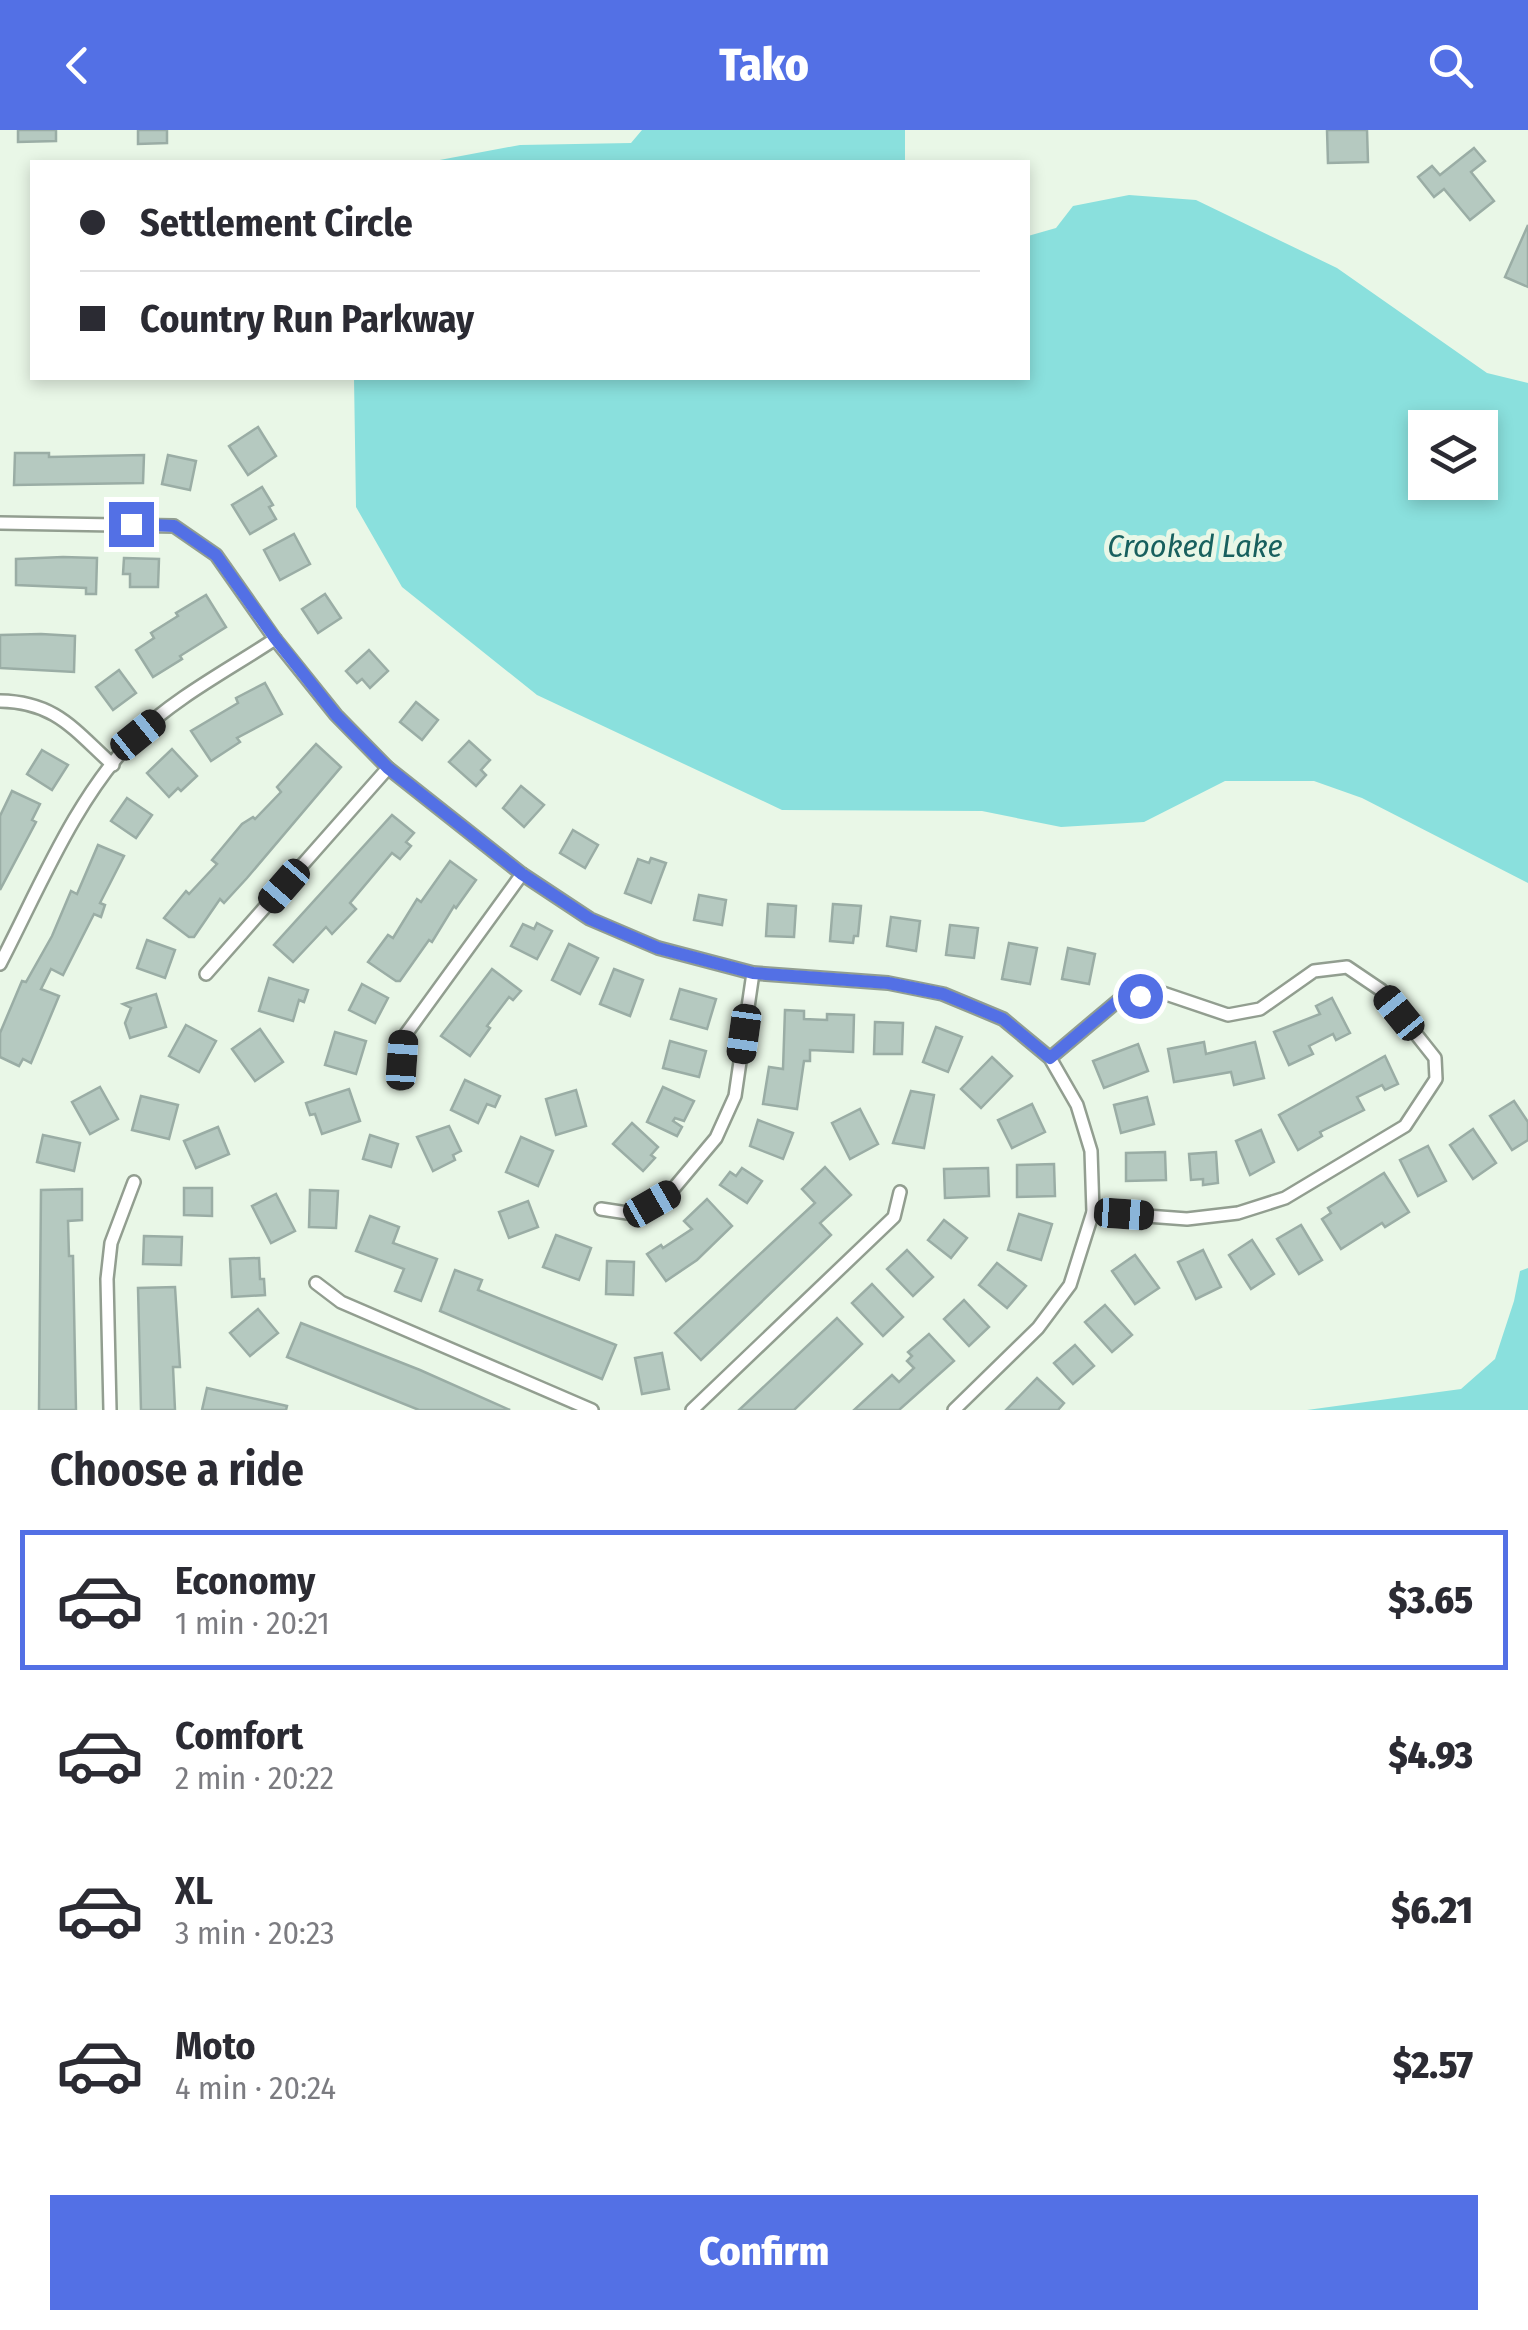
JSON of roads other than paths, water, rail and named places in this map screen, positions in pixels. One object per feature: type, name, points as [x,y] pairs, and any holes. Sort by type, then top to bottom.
[{"type":"street","points":[[0,523],[174,526],[216,555],[336,715],[388,768],[522,874],[590,919],[658,948],[753,973],[888,983],[943,994],[1003,1019],[1050,1058],[1077,1105],[1091,1151],[1093,1212],[1070,1285],[1038,1328],[954,1410]]},
{"type":"street","points":[[0,964],[82,808],[138,735],[275,638]]},
{"type":"street","points":[[0,702],[29,702],[55,713],[113,765]]},
{"type":"street","points":[[206,974],[388,768]]},
{"type":"street","points":[[400,1083],[403,1038],[522,874]]},
{"type":"street","points":[[1050,1058],[1120,999],[1160,992],[1228,1015],[1260,1009],[1314,972],[1346,967],[1381,990],[1435,1058],[1436,1080],[1404,1126],[1285,1198],[1238,1214],[1187,1219],[1093,1212]]},
{"type":"street","points":[[601,1210],[634,1214],[669,1194],[716,1138],[735,1096],[753,973]]},
{"type":"street","points":[[110,1410],[107,1278],[111,1243],[134,1182]]},
{"type":"street","points":[[692,1410],[894,1217],[900,1192]]},
{"type":"street","points":[[316,1282],[341,1302],[592,1410]]},
{"type":"water","points":[[642,130],[905,130],[905,160],[440,160],[520,145],[631,143]]},
{"type":"water","name":"Crooked Lake","points":[[1129,195],[1196,200],[1337,268],[1487,373],[1528,383],[1528,883],[1362,798],[1314,781],[1225,781],[1144,822],[1061,827],[982,811],[782,810],[537,695],[402,587],[356,507],[354,380],[1030,380],[1030,235],[1056,228],[1073,206]]},
{"type":"water","points":[[1528,1268],[1528,1410],[1307,1410],[1461,1389],[1495,1359],[1520,1271]]}]
